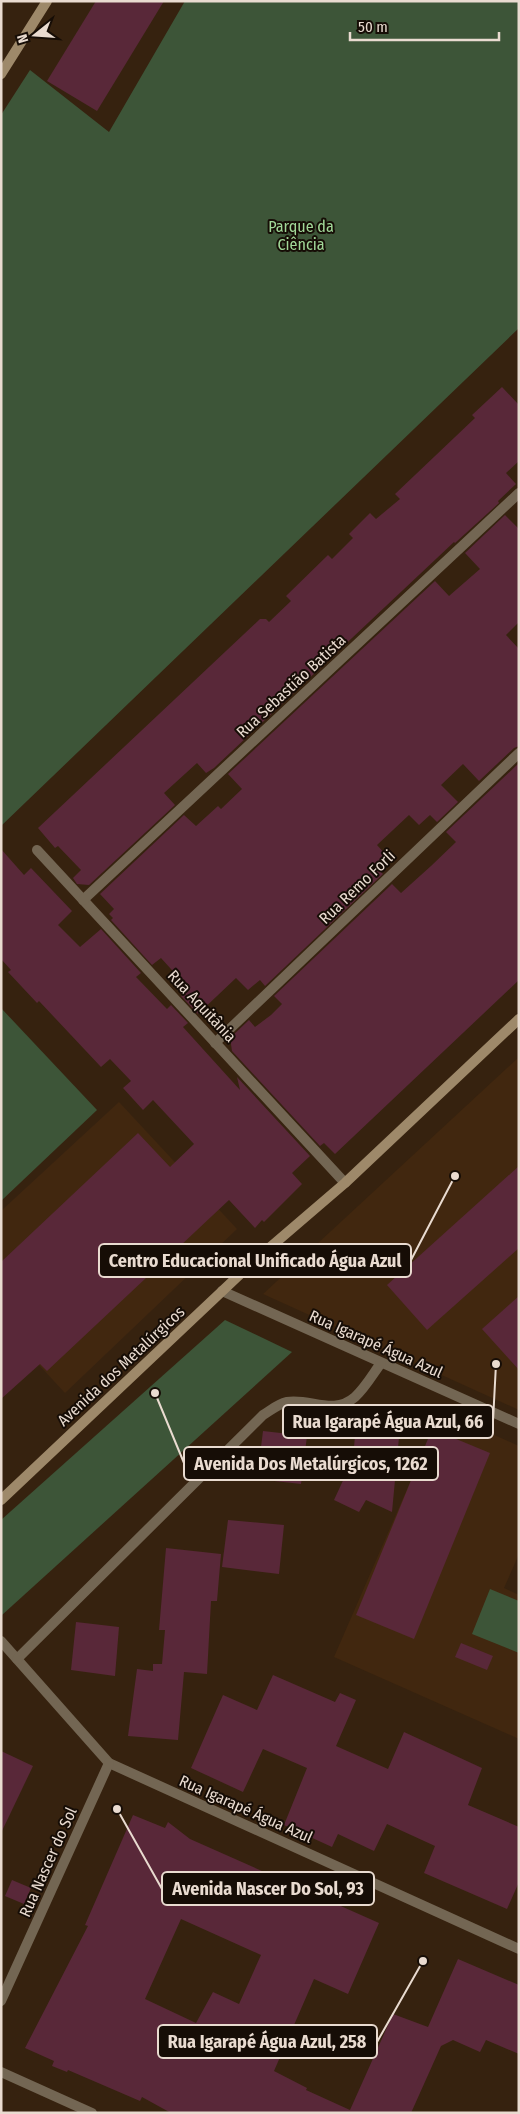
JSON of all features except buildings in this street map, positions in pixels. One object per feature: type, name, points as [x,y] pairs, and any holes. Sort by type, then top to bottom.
[{"type":"main road","points":[[1,74],[47,1]]},
{"type":"main road","name":"Avenida dos Metalúrgicos","points":[[1,1500],[222,1291],[345,1183],[519,1019]]},
{"type":"street","name":"Rua Sebastião Batista","points":[[83,900],[519,493]]},
{"type":"street","name":"Rua Remo Forli","points":[[215,1043],[519,753]]},
{"type":"street","name":"Rua Aquitânia","points":[[37,850],[345,1183]]},
{"type":"street","name":"Rua Igarapé Água Azul","points":[[222,1291],[519,1424]]},
{"type":"street","points":[[17,1659],[263,1415],[276,1406],[288,1402],[301,1402],[326,1407],[343,1405],[355,1397],[381,1363]]},
{"type":"street","name":"Rua Igarapé Água Azul","points":[[1,1641],[108,1763],[519,1949]]},
{"type":"street","name":"Rua Nascer do Sol","points":[[1,2001],[108,1763]]},
{"type":"street","points":[[1,2072],[92,2113]]},
{"type":"shaded area","points":[[519,1057],[519,1410],[263,1294]]},
{"type":"shaded area","points":[[119,1102],[237,1229],[65,1393],[1,1324],[1,1211]]},
{"type":"shaded area","points":[[441,1411],[519,1446],[519,1554],[504,1588],[519,1595],[519,1739],[334,1657]]},
{"type":"green space","name":"Parque da Ciência","points":[[185,1],[519,1],[519,328],[1,826],[1,115],[30,70],[109,132]]},
{"type":"green space","points":[[1,1008],[97,1110],[1,1201]]},
{"type":"green space","points":[[225,1320],[292,1352],[2,1615],[1,1520]]},
{"type":"green space","points":[[490,1589],[519,1601],[519,1653],[472,1634]]},
{"type":"place","name":"Centro Educacional Unificado Água Azul","points":[[455,1176]]},
{"type":"place","name":"Rua Igarapé Água Azul, 66","points":[[496,1364]]},
{"type":"place","name":"Avenida Dos Metalúrgicos, 1262","points":[[155,1393]]},
{"type":"place","name":"Avenida Nascer Do Sol, 93","points":[[117,1809]]},
{"type":"place","name":"Rua Igarapé Água Azul, 258","points":[[423,1961]]}]
